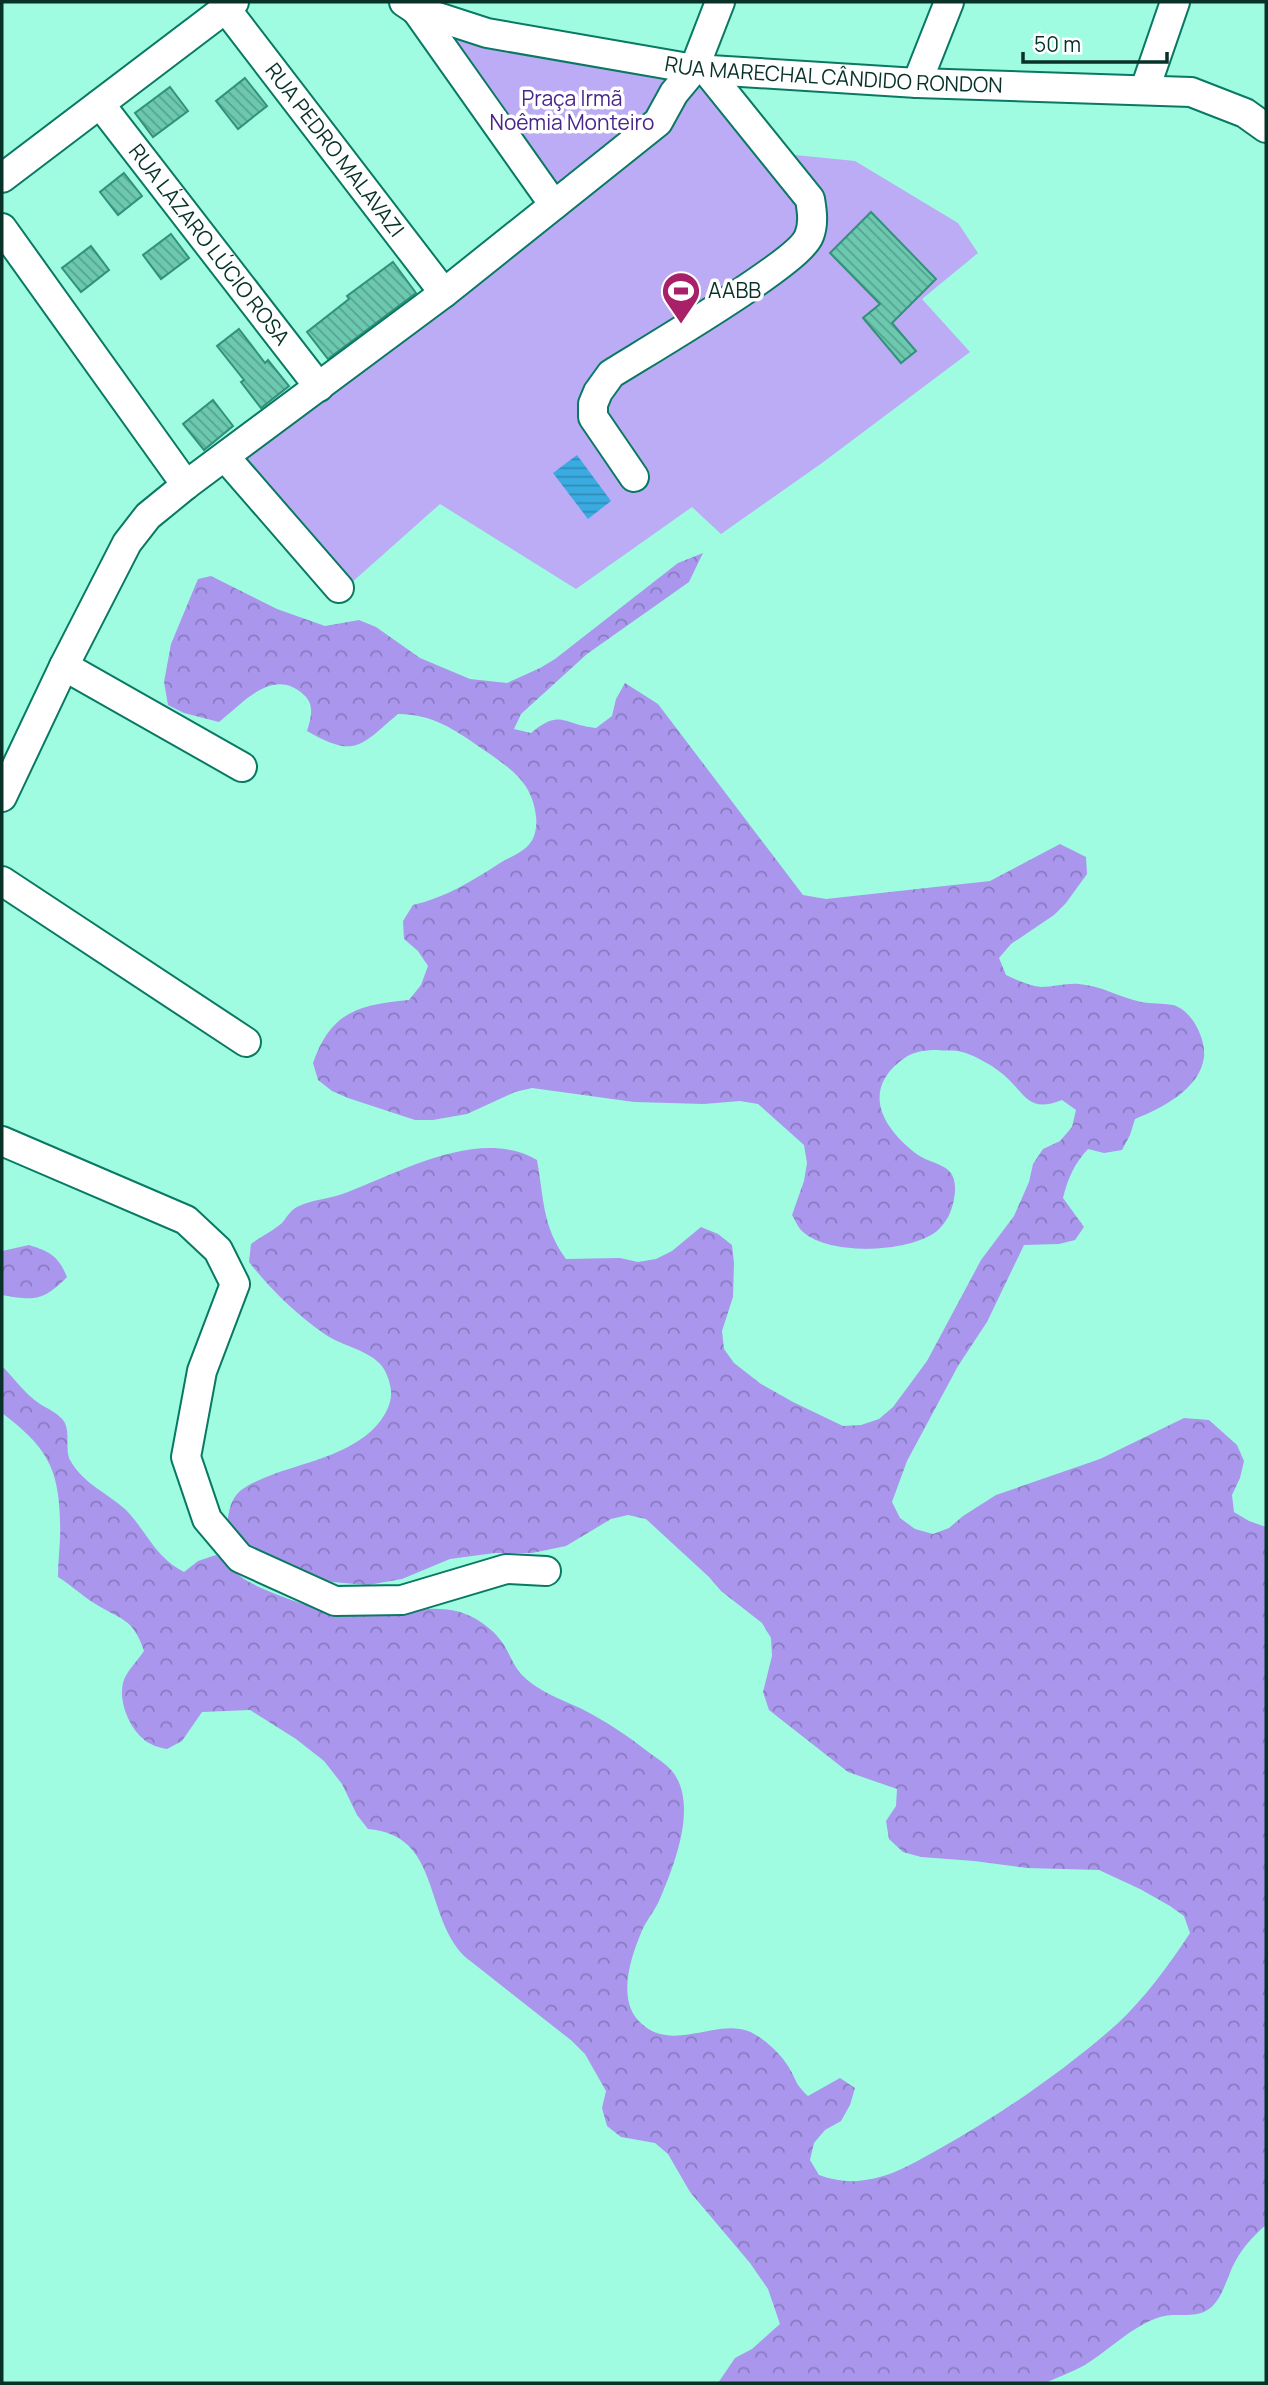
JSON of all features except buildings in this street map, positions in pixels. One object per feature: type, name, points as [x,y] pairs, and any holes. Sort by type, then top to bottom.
[{"type":"street","points":[[2,797],[64,666],[127,543],[148,516],[444,293],[658,122],[674,93],[700,70],[720,2]]},
{"type":"street","points":[[917,83],[949,2]]},
{"type":"street","points":[[1145,89],[1175,2]]},
{"type":"street","points":[[2,178],[230,5]]},
{"type":"street","name":"RUA PEDRO MALAVAZI","points":[[230,5],[444,293]]},
{"type":"street","points":[[410,6],[554,205]]},
{"type":"street","name":"RUA MARECHAL CÂNDIDO RONDON","points":[[410,6],[487,33],[700,70],[917,83],[1191,92],[1245,113],[1266,128]]},
{"type":"street","points":[[634,477],[593,417],[593,404],[598,392],[611,374],[737,295],[800,249],[809,237],[813,216],[810,199],[700,70]]},
{"type":"street","name":"RUA LÁZARO LÚCIO ROSA","points":[[100,104],[320,387]]},
{"type":"street","points":[[2,228],[186,485]]},
{"type":"street","points":[[226,458],[339,588]]},
{"type":"street","points":[[64,666],[242,767]]},
{"type":"street","points":[[2,881],[246,1042]]},
{"type":"street","points":[[2,1141],[186,1220],[218,1250],[235,1284],[202,1371],[186,1457],[207,1518],[240,1558],[335,1601],[402,1600],[506,1569],[546,1571]]},
{"type":"green space","name":"Praça Irmã Noêmia Monteiro","points":[[442,25],[667,76],[667,84],[659,103],[563,192]]},
{"type":"green space","name":"AABB","points":[[693,82],[749,102],[795,155],[855,161],[958,223],[978,253],[922,299],[970,352],[822,463],[721,534],[692,507],[576,589],[440,504],[350,584],[244,461],[559,211]]},
{"type":"green space","points":[[703,553],[689,582],[587,654],[521,714],[514,729],[531,733],[541,725],[556,720],[596,728],[612,716],[616,699],[625,683],[658,704],[803,895],[826,899],[990,881],[1060,844],[1086,857],[1087,874],[1054,915],[1011,944],[999,958],[1006,975],[1037,986],[1088,985],[1141,1002],[1173,1005],[1192,1019],[1203,1042],[1204,1057],[1201,1068],[1188,1088],[1168,1103],[1135,1119],[1122,1150],[1104,1153],[1088,1149],[1079,1160],[1069,1178],[1063,1198],[1084,1227],[1075,1240],[1059,1244],[1024,1245],[987,1322],[958,1366],[907,1461],[892,1502],[900,1518],[915,1529],[933,1534],[949,1528],[996,1495],[1100,1459],[1184,1418],[1209,1420],[1237,1445],[1244,1461],[1232,1495],[1234,1512],[1266,1527],[1266,2225],[1242,2251],[1221,2293],[1209,2309],[1197,2314],[1164,2316],[1147,2322],[1085,2365],[1045,2383],[718,2383],[735,2358],[752,2349],[780,2324],[768,2289],[750,2263],[690,2192],[668,2154],[655,2143],[621,2137],[607,2126],[602,2108],[606,2091],[585,2054],[464,1956],[442,1919],[420,1860],[408,1845],[391,1834],[368,1829],[357,1815],[342,1784],[324,1761],[296,1739],[250,1710],[202,1712],[182,1741],[167,1749],[153,1745],[138,1734],[128,1718],[122,1691],[126,1675],[144,1651],[140,1640],[125,1621],[89,1600],[58,1577],[60,1522],[53,1472],[39,1447],[2,1413],[2,1366],[30,1396],[63,1420],[70,1460],[82,1476],[126,1510],[165,1559],[184,1572],[198,1561],[216,1555],[240,1576],[257,1586],[323,1609],[356,1615],[438,1609],[466,1614],[493,1632],[527,1680],[608,1724],[667,1766],[680,1785],[684,1817],[677,1853],[665,1887],[633,1953],[627,1988],[631,2010],[650,2030],[663,2035],[677,2036],[735,2028],[748,2031],[765,2041],[780,2056],[808,2096],[840,2078],[855,2088],[841,2121],[825,2130],[814,2143],[810,2160],[819,2175],[847,2181],[869,2180],[908,2166],[985,2122],[1053,2075],[1117,2024],[1147,1992],[1190,1933],[1184,1916],[1140,1889],[1099,1870],[1027,1868],[921,1857],[903,1852],[889,1839],[886,1821],[896,1806],[897,1789],[848,1772],[769,1710],[763,1692],[772,1656],[771,1638],[762,1623],[721,1591],[646,1519],[628,1515],[611,1519],[566,1546],[532,1553],[495,1553],[450,1559],[402,1579],[368,1585],[332,1582],[316,1577],[252,1548],[238,1538],[227,1524],[232,1502],[240,1491],[261,1479],[347,1448],[371,1431],[381,1420],[390,1402],[389,1379],[378,1362],[316,1328],[285,1302],[249,1262],[251,1244],[282,1223],[297,1207],[342,1194],[442,1156],[491,1148],[515,1151],[537,1160],[548,1223],[566,1259],[620,1258],[638,1262],[656,1259],[672,1251],[701,1227],[718,1234],[732,1245],[733,1297],[722,1331],[724,1349],[734,1363],[761,1384],[793,1402],[843,1426],[861,1425],[879,1419],[893,1407],[927,1361],[981,1260],[1014,1216],[1029,1182],[1033,1164],[1043,1149],[1060,1141],[1072,1127],[1076,1110],[1062,1100],[1042,1105],[1029,1100],[1000,1072],[977,1058],[964,1053],[937,1050],[917,1052],[906,1057],[892,1069],[883,1082],[881,1108],[894,1133],[905,1144],[918,1155],[950,1172],[955,1187],[952,1208],[941,1228],[924,1238],[888,1247],[847,1248],[812,1238],[798,1226],[792,1215],[804,1181],[807,1163],[804,1145],[758,1104],[740,1101],[704,1104],[634,1102],[532,1088],[515,1092],[467,1114],[415,1120],[348,1098],[332,1091],[318,1080],[313,1063],[320,1046],[338,1022],[361,1008],[409,1000],[421,985],[428,966],[418,951],[404,939],[403,921],[413,905],[459,888],[525,849],[533,839],[536,829],[534,804],[524,784],[509,768],[452,729],[422,717],[398,714],[365,741],[347,746],[323,740],[307,731],[310,703],[292,687],[281,684],[259,690],[219,722],[184,713],[168,705],[164,682],[171,644],[198,579],[211,576],[277,609],[325,626],[359,620],[376,627],[420,658],[470,679],[507,683],[555,659],[678,563]]},
{"type":"green space","points":[[29,1245],[53,1256],[67,1277],[51,1291],[38,1297],[2,1295],[2,1251]]},
{"type":"water","points":[[577,455],[611,501],[588,519],[553,473]]},
{"type":"place","name":"AABB","points":[[681,325]]}]
